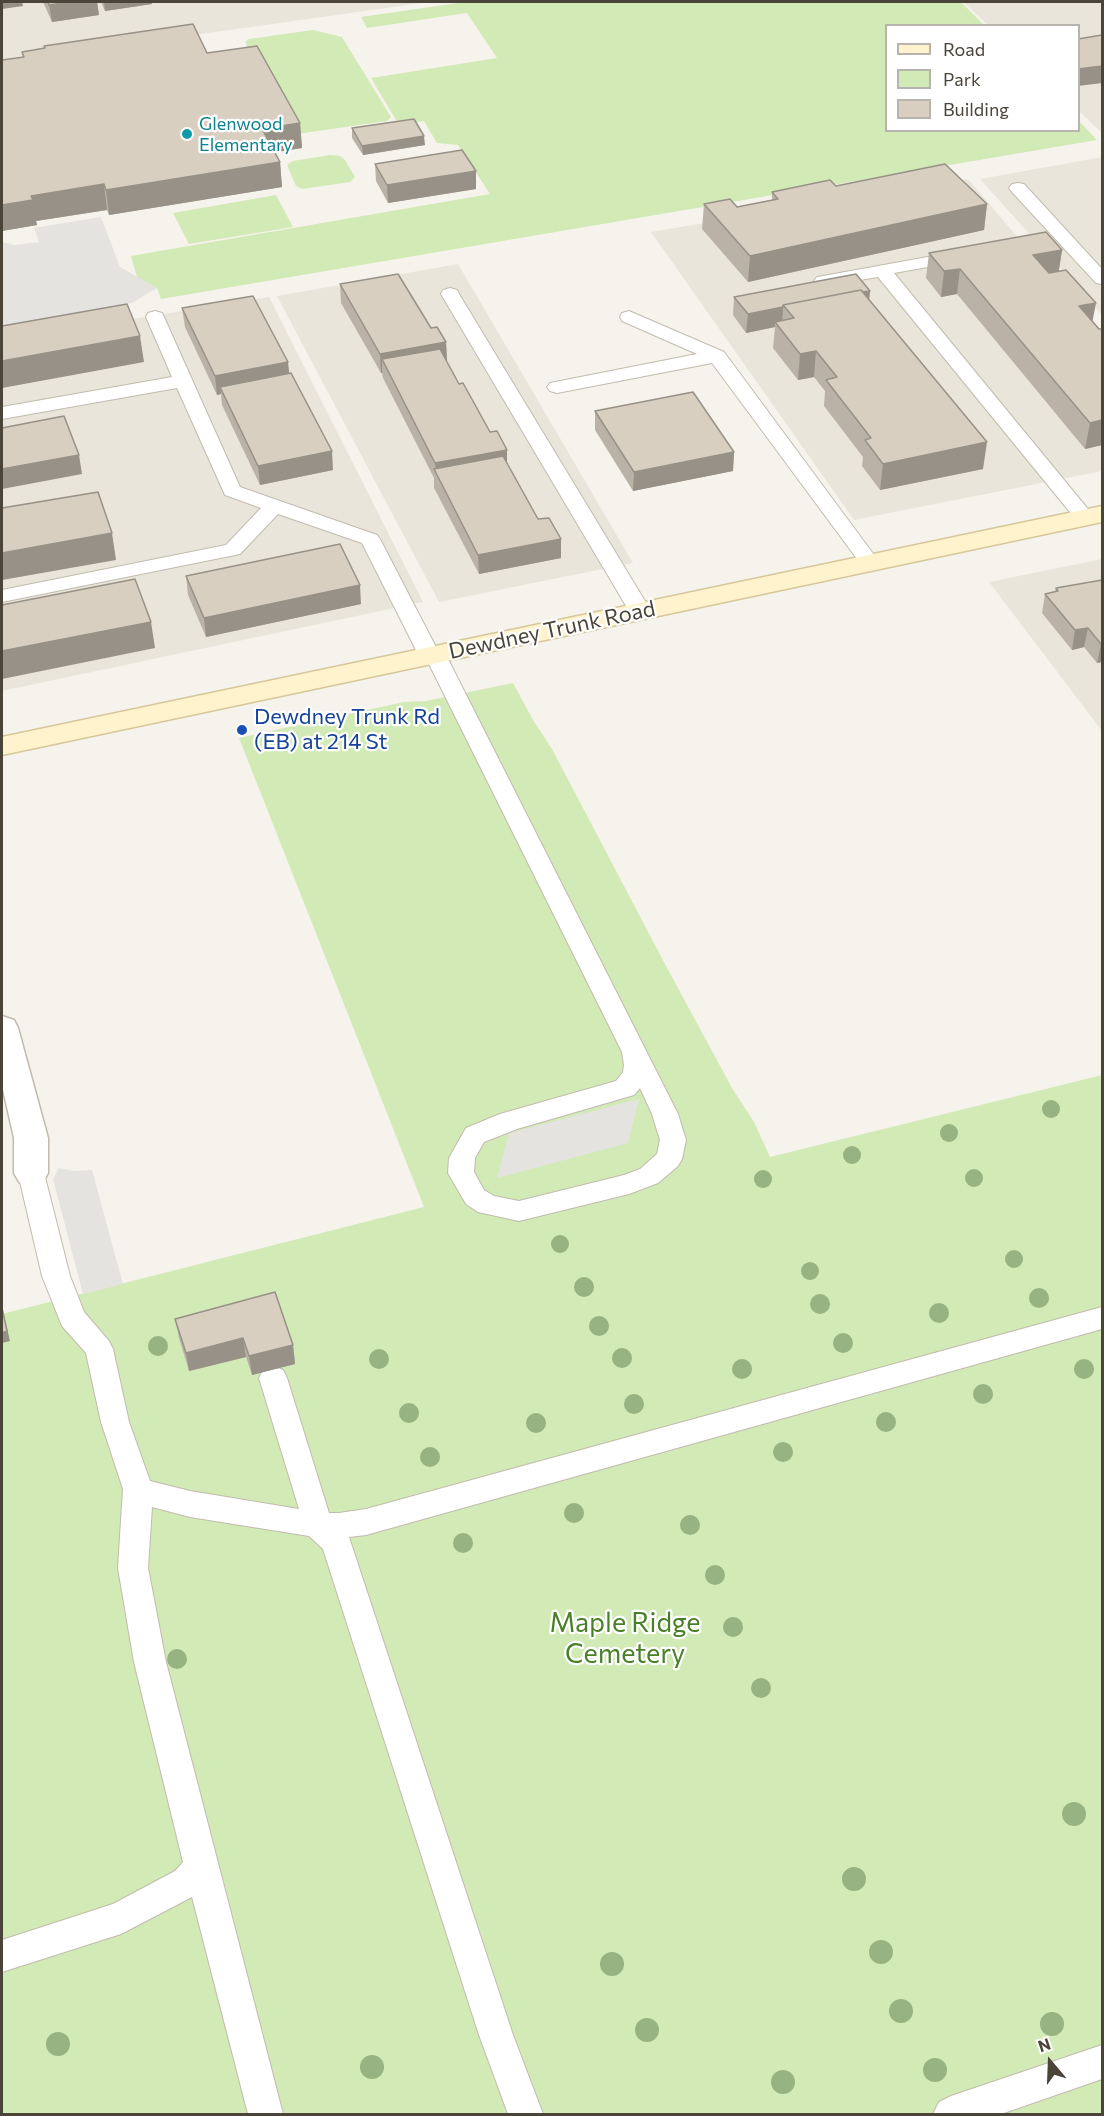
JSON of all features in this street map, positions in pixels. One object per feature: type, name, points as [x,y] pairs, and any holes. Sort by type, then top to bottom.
[{"type":"main road","name":"Dewdney Trunk Road","points":[[2,746],[1094,516]]},
{"type":"street","points":[[2,1028],[27,1116],[31,1138],[31,1173]]},
{"type":"lane","points":[[1018,188],[1102,279]]},
{"type":"lane","points":[[804,284],[975,254]]},
{"type":"lane","points":[[882,270],[1094,516]]},
{"type":"lane","points":[[450,294],[640,611]]},
{"type":"lane","points":[[155,316],[232,491],[370,539],[433,656],[635,1052],[670,1126],[672,1151],[669,1159],[649,1176],[629,1184],[519,1211],[487,1205],[475,1197],[461,1173],[462,1158],[475,1135],[509,1121],[625,1088],[636,1075],[635,1052]]},
{"type":"lane","points":[[628,317],[717,356],[870,563]]},
{"type":"lane","points":[[557,387],[717,356]]},
{"type":"lane","points":[[2,413],[183,381]]},
{"type":"lane","points":[[2,596],[232,550],[274,506]]},
{"type":"lane","points":[[31,1173],[56,1276],[72,1318],[99,1349],[115,1422],[138,1489],[133,1568],[150,1662],[266,2115]]},
{"type":"lane","points":[[138,1489],[163,1498],[201,1506],[317,1524],[339,1526],[366,1522],[1102,1318]]},
{"type":"lane","points":[[273,1378],[309,1491],[317,1524],[336,1542],[496,2035],[526,2115]]},
{"type":"lane","points":[[2,1956],[121,1918],[187,1882],[201,1866]]},
{"type":"lane","points":[[951,2115],[1102,2062]]},
{"type":"shaded area","points":[[2,2],[429,2],[2,62]]},
{"type":"shaded area","points":[[963,2],[1102,2],[1102,133],[1080,112],[1080,24],[987,24]]},
{"type":"shaded area","points":[[1102,157],[1102,315],[980,179]]},
{"type":"shaded area","points":[[968,179],[1102,336],[1102,471],[854,520],[651,232]]},
{"type":"shaded area","points":[[101,217],[120,267],[157,288],[132,303],[2,326],[2,242],[15,245],[39,242],[34,228]]},
{"type":"shaded area","points":[[458,264],[633,563],[439,602],[277,296]]},
{"type":"shaded area","points":[[269,297],[423,602],[2,691],[2,340]]},
{"type":"shaded area","points":[[1102,559],[1102,731],[989,582]]},
{"type":"shaded area","points":[[639,1099],[628,1143],[497,1178],[509,1133]]},
{"type":"shaded area","points":[[59,1168],[75,1171],[92,1170],[123,1284],[83,1294],[53,1179]]},
{"type":"green space","points":[[465,2],[961,2],[983,24],[885,24],[885,132],[1080,132],[1080,122],[1097,140],[161,299],[157,288],[137,277],[131,256],[490,194],[458,145],[437,143],[424,121],[399,125],[371,78],[497,58],[467,13],[367,28],[361,17]]},
{"type":"green space","points":[[313,30],[342,37],[391,117],[387,121],[297,134],[245,42],[249,39]]},
{"type":"green space","points":[[330,155],[340,156],[345,160],[355,177],[350,182],[302,189],[296,186],[287,165],[293,161]]},
{"type":"green space","points":[[276,195],[293,227],[189,244],[173,213]]},
{"type":"green space","name":"Maple Ridge Cemetery","points":[[513,683],[552,749],[732,1088],[754,1122],[770,1157],[1102,1075],[1102,2114],[2,2114],[2,1314],[424,1207],[239,738],[404,702],[426,701]]},
{"type":"building","points":[[48,2],[70,2],[49,5]]},
{"type":"building","name":"Glenwood Elementary","points":[[193,24],[207,53],[257,46],[300,123],[262,129],[280,162],[106,190],[104,184],[31,196],[33,200],[2,205],[2,60],[24,57],[22,52],[45,48],[44,46]]},
{"type":"building","points":[[1102,35],[1102,66],[1080,69],[1080,39]]},
{"type":"building","points":[[414,119],[424,136],[362,146],[352,128]]},
{"type":"building","points":[[462,150],[476,171],[387,185],[375,164]]},
{"type":"building","points":[[945,164],[987,204],[750,256],[704,204],[730,199],[737,207],[778,199],[772,192],[830,180],[836,186]]},
{"type":"building","points":[[1046,232],[1062,250],[1033,255],[1049,273],[1066,270],[1096,303],[1079,306],[1099,329],[1102,329],[1102,420],[1090,423],[960,269],[944,271],[929,253]]},
{"type":"building","points":[[398,274],[431,328],[437,327],[446,342],[380,354],[340,284]]},
{"type":"building","points":[[856,274],[870,291],[861,290],[748,314],[734,297]]},
{"type":"building","points":[[861,290],[987,442],[883,464],[865,440],[871,438],[826,380],[837,377],[816,351],[800,354],[775,322],[794,318],[783,305]]},
{"type":"building","points":[[253,296],[288,362],[215,376],[182,308]]},
{"type":"building","points":[[127,304],[140,336],[2,361],[2,326]]},
{"type":"building","points":[[440,349],[459,384],[463,383],[490,432],[497,431],[507,450],[435,463],[382,359]]},
{"type":"building","points":[[291,373],[332,451],[258,466],[220,387]]},
{"type":"building","points":[[693,392],[734,452],[634,472],[595,411]]},
{"type":"building","points":[[64,416],[79,455],[2,469],[2,428]]},
{"type":"building","points":[[503,456],[538,519],[549,518],[561,539],[478,555],[434,469]]},
{"type":"building","points":[[98,492],[112,533],[2,553],[2,508]]},
{"type":"building","points":[[340,544],[360,585],[204,618],[186,576]]},
{"type":"building","points":[[135,579],[151,622],[2,651],[2,605]]},
{"type":"building","points":[[1102,580],[1101,644],[1088,628],[1075,630],[1045,594],[1058,591],[1056,588]]},
{"type":"building","points":[[275,1292],[293,1345],[249,1356],[243,1338],[186,1353],[175,1319]]},
{"type":"building","points":[[2,1308],[7,1331],[2,1333]]},
{"type":"place","name":"Glenwood Elementary","points":[[187,134]]},
{"type":"place","name":"Dewdney Trunk Rd (EB) at 214 St","points":[[242,730]]}]
